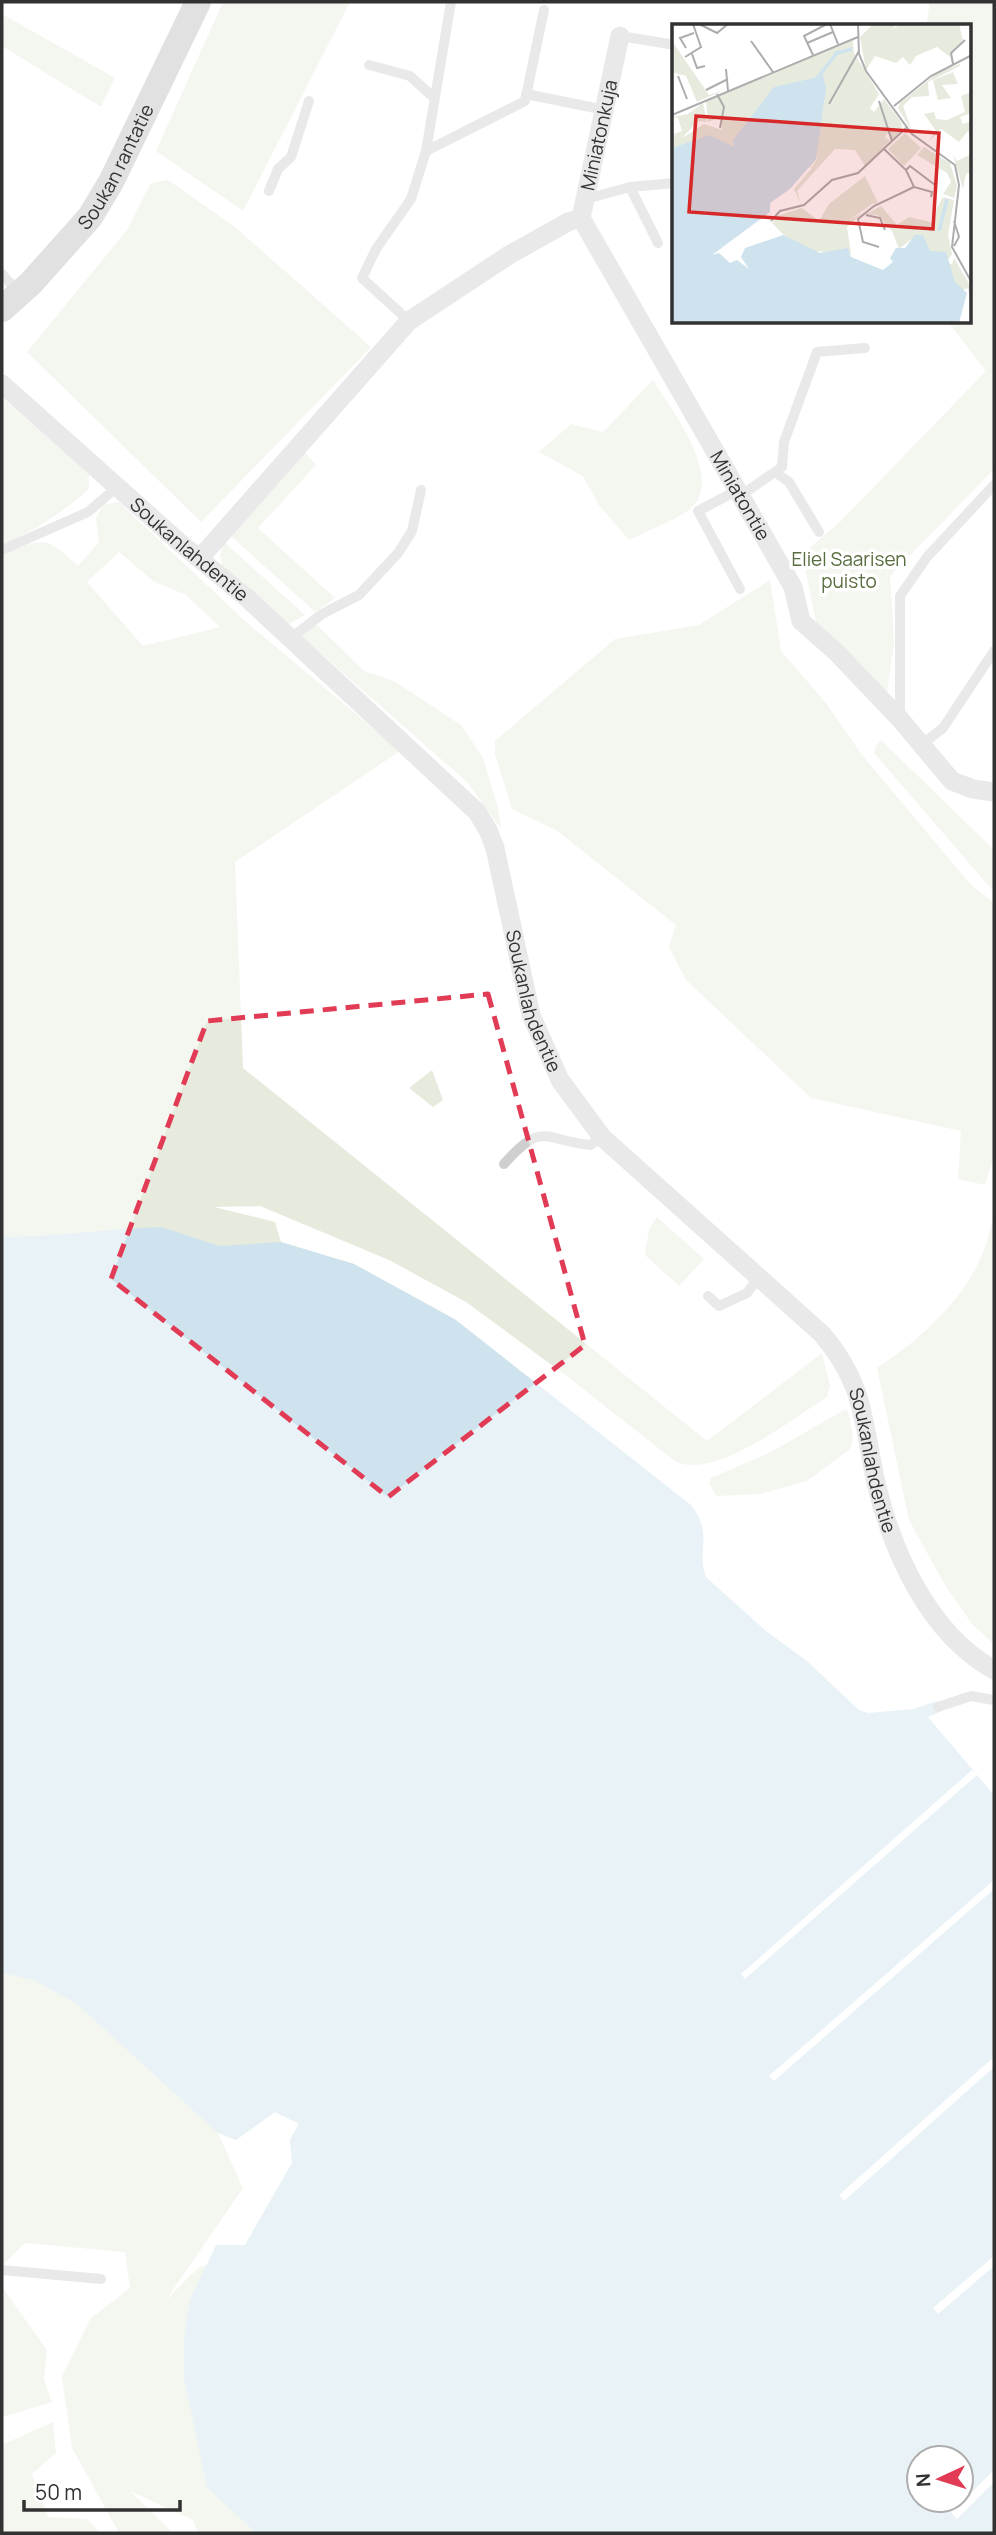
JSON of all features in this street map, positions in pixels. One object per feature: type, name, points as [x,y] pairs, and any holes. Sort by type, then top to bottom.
[{"type":"street","name":"Soukan rantatie","points":[[8,292],[90,217],[111,182],[198,2]]},
{"type":"street","name":"Miniatonkuja","points":[[574,220],[586,198],[620,36]]},
{"type":"street","points":[[200,558],[409,321],[509,255],[574,220]]},
{"type":"street","name":"Miniatontie","points":[[574,220],[793,587],[801,621],[836,652],[900,719],[952,780],[973,789],[994,792]]},
{"type":"street","name":"Soukanlahdentie","points":[[2,384],[291,638],[460,794],[488,830],[531,1015],[560,1080],[602,1137],[822,1334],[848,1368],[860,1401],[877,1486],[896,1549],[922,1597],[954,1640],[975,1660],[994,1670]]},
{"type":"lane","points":[[409,321],[362,278],[376,249],[411,199],[426,151],[451,2]]},
{"type":"lane","points":[[426,151],[525,102],[544,10]]},
{"type":"lane","points":[[620,36],[669,44]]},
{"type":"lane","points":[[369,65],[410,76],[433,97]]},
{"type":"lane","points":[[526,94],[605,110]]},
{"type":"lane","points":[[269,191],[278,169],[291,157],[309,101]]},
{"type":"lane","points":[[586,198],[630,187],[672,183]]},
{"type":"lane","points":[[630,187],[658,243]]},
{"type":"lane","points":[[740,589],[698,511],[738,494],[782,467],[784,442],[817,352],[865,348]]},
{"type":"lane","points":[[775,472],[789,482],[819,531]]},
{"type":"lane","points":[[900,719],[900,596],[926,557],[994,485]]},
{"type":"lane","points":[[2,550],[88,512],[117,487]]},
{"type":"lane","points":[[291,638],[322,614],[359,595],[398,553],[412,530],[421,489]]},
{"type":"lane","points":[[921,746],[943,728],[994,652]]},
{"type":"lane","points":[[504,1164],[523,1142],[535,1137],[549,1135],[590,1145],[602,1137]]},
{"type":"lane","points":[[708,1296],[719,1307],[747,1293],[759,1277]]},
{"type":"lane","points":[[939,1707],[971,1696],[994,1700]]},
{"type":"lane","points":[[2,2270],[101,2279]]},
{"type":"highlighted area","points":[[488,994],[585,1345],[388,1497],[111,1279],[207,1021]]},
{"type":"green space","points":[[223,2],[350,2],[243,211],[156,151]]},
{"type":"green space","name":"Eliel Saarisen puisto","points":[[930,2],[994,2],[994,469],[890,576],[894,642],[887,694],[817,626],[802,554],[840,522],[986,371],[950,324],[972,324],[972,24],[926,24]]},
{"type":"green space","points":[[2,14],[115,78],[101,107],[2,46]]},
{"type":"green space","points":[[168,180],[235,227],[371,347],[201,522],[27,352],[127,230],[151,183]]},
{"type":"green space","points":[[653,380],[693,446],[700,465],[702,483],[698,499],[686,512],[629,540],[598,504],[583,476],[539,452],[571,424],[603,432]]},
{"type":"green space","points":[[2,398],[89,474],[89,489],[48,520],[2,545]]},
{"type":"green space","points":[[305,452],[316,465],[258,528],[335,598],[315,612],[229,534]]},
{"type":"green space","points":[[119,502],[245,621],[400,751],[235,862],[243,1068],[707,1441],[822,1353],[830,1385],[827,1397],[775,1432],[733,1455],[693,1465],[676,1462],[568,1377],[466,1302],[389,1260],[260,1206],[214,1207],[275,1222],[281,1242],[354,1264],[456,1320],[2,1320],[2,555],[26,545],[43,542],[58,549],[78,566],[99,542],[96,518],[103,505]],"holes":[[[119,552],[153,581],[186,595],[220,627],[143,646],[87,582]]]},
{"type":"green space","points":[[224,542],[305,615],[289,624],[222,568],[220,555]]},
{"type":"green space","points":[[770,580],[781,651],[826,703],[862,755],[971,885],[994,903],[994,1155],[985,1185],[958,1179],[961,1131],[811,1098],[686,980],[669,947],[676,925],[556,830],[512,809],[495,754],[495,741],[615,639],[699,625]]},
{"type":"green space","points":[[316,624],[364,671],[394,681],[461,725],[483,758],[498,808],[501,829],[467,782],[301,636]]},
{"type":"green space","points":[[881,740],[994,850],[994,892],[874,753]]},
{"type":"green space","points":[[432,1070],[443,1100],[433,1107],[409,1088]]},
{"type":"green space","points":[[994,1208],[994,1644],[972,1624],[945,1585],[909,1520],[877,1368],[937,1319],[969,1280],[981,1258]]},
{"type":"green space","points":[[657,1217],[704,1259],[679,1286],[645,1255],[649,1229]]},
{"type":"green space","points":[[844,1410],[848,1411],[853,1437],[850,1449],[807,1481],[760,1494],[716,1496],[709,1483],[711,1478],[773,1451]]},
{"type":"green space","points":[[277,1714],[343,2533],[198,2533],[193,2520],[130,2491],[173,2533],[119,2533],[72,2448],[62,2377],[90,2319],[130,2288],[125,2252],[25,2243],[2,2266],[2,1810]],"holes":[[[275,2112],[299,2123],[290,2140],[292,2163],[245,2245],[216,2245],[208,2264],[198,2268],[166,2300],[243,2188],[218,2133],[236,2140]]]},
{"type":"green space","points":[[2,2287],[47,2350],[44,2379],[52,2402],[2,2417]]},
{"type":"green space","points":[[53,2422],[56,2453],[32,2474],[48,2517],[87,2519],[100,2533],[2,2533],[2,2445]]},
{"type":"water","points":[[161,1227],[220,1246],[281,1242],[354,1264],[456,1320],[691,1505],[702,1525],[703,1567],[706,1577],[766,1631],[807,1661],[859,1710],[868,1713],[913,1709],[937,1701],[940,1712],[928,1717],[994,1795],[994,2533],[256,2533],[207,2487],[184,2378],[184,2338],[190,2300],[216,2245],[245,2245],[292,2163],[290,2140],[299,2124],[275,2112],[236,2140],[217,2132],[77,2004],[34,1980],[2,1973],[2,1237]]},
{"type":"pier","points":[[972,1770],[977,1775],[745,1979],[741,1974]]},
{"type":"pier","points":[[994,1880],[994,1889],[774,2081],[769,2076]]},
{"type":"pier","points":[[994,2057],[994,2067],[844,2201],[839,2195]]},
{"type":"pier","points":[[994,2256],[994,2266],[938,2314],[933,2308]]},
{"type":"pier","points":[[994,2470],[994,2482],[975,2501],[975,2489]]}]
